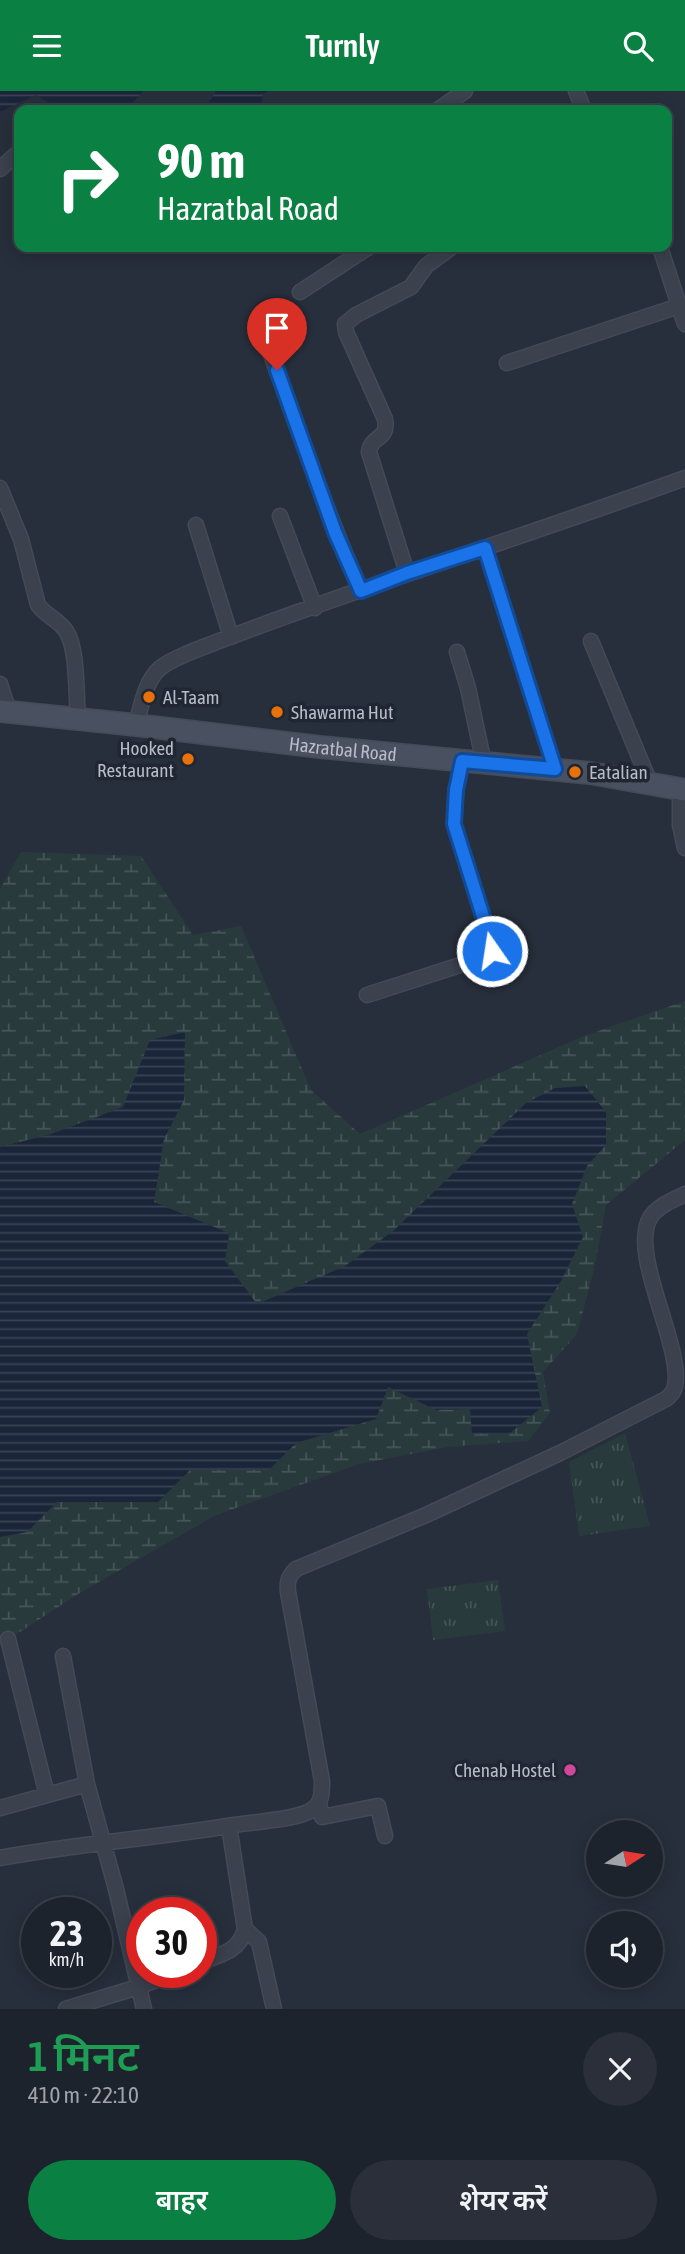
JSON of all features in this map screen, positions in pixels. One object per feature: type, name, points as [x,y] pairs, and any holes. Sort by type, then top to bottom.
[{"type":"main road","name":"Hazratbal Road","points":[[4,712],[590,773],[682,790]]},
{"type":"street","points":[[445,105],[465,91]]},
{"type":"street","points":[[0,169],[14,156]]},
{"type":"street","points":[[300,292],[361,252]]},
{"type":"street","points":[[407,573],[369,452],[369,447],[384,434],[387,427],[345,324],[356,315],[411,287],[426,266],[445,252]]},
{"type":"street","points":[[662,252],[685,324]]},
{"type":"street","points":[[507,362],[679,306]]},
{"type":"street","points":[[258,319],[335,532],[361,591]]},
{"type":"street","points":[[136,725],[148,687],[160,668],[193,651],[407,573],[685,478]]},
{"type":"street","points":[[0,488],[21,539],[38,605],[45,614],[59,622],[71,639],[78,719]]},
{"type":"street","points":[[280,516],[315,608]]},
{"type":"street","points":[[196,525],[231,637]]},
{"type":"street","points":[[485,548],[555,769]]},
{"type":"street","points":[[591,641],[650,783]]},
{"type":"street","points":[[457,652],[468,688],[484,764]]},
{"type":"street","points":[[0,684],[4,712]]},
{"type":"street","points":[[367,995],[480,959],[492,951],[454,824],[456,790],[462,761]]},
{"type":"street","points":[[682,790],[680,825],[685,848]]},
{"type":"street","points":[[385,1836],[378,1806],[322,1817],[319,1803],[322,1781],[288,1592],[287,1582],[290,1575],[296,1569],[426,1515],[666,1399],[675,1387],[675,1372],[653,1283],[646,1235],[648,1221],[655,1211],[685,1194]]},
{"type":"street","points":[[8,1639],[47,1795]]},
{"type":"street","points":[[63,1655],[88,1784],[126,1934]]},
{"type":"street","points":[[0,1808],[88,1784]]},
{"type":"street","points":[[0,1859],[229,1826],[307,1812],[319,1803]]},
{"type":"street","points":[[217,1956],[230,1951],[243,1939],[245,1929],[229,1826]]},
{"type":"street","points":[[245,1929],[259,1942],[274,2009]]},
{"type":"street","points":[[66,2009],[135,1988]]},
{"type":"street","points":[[138,1988],[144,2009]]},
{"type":"green space","points":[[21,852],[141,856],[193,935],[241,926],[311,1090],[360,1134],[584,1036],[685,1001],[685,1140],[606,1205],[594,1269],[577,1334],[543,1372],[550,1413],[528,1441],[448,1447],[359,1464],[216,1515],[78,1594],[0,1645],[0,889]]},
{"type":"green space","points":[[625,1433],[650,1526],[579,1536],[569,1462]]},
{"type":"green space","points":[[498,1580],[505,1631],[433,1640],[427,1589]]},
{"type":"water","points":[[0,91],[143,91],[131,105],[52,105],[36,95],[0,112]]},
{"type":"water","points":[[216,91],[268,91],[263,94],[261,105],[207,105]]},
{"type":"water","points":[[185,1032],[184,1100],[164,1139],[154,1202],[229,1233],[225,1261],[257,1304],[345,1266],[393,1231],[526,1103],[555,1088],[585,1086],[606,1112],[606,1145],[587,1166],[572,1204],[583,1237],[561,1281],[527,1334],[542,1407],[510,1433],[472,1434],[470,1409],[436,1410],[388,1387],[376,1419],[296,1443],[269,1470],[190,1470],[158,1502],[57,1502],[27,1532],[0,1537],[0,1147],[51,1134],[123,1107],[150,1040]]},
{"type":"place","name":"Al-Taam","points":[[149,697]]},
{"type":"place","name":"Shawarma Hut","points":[[277,712]]},
{"type":"place","name":"Hooked Restaurant","points":[[188,759]]},
{"type":"place","name":"Eatalian","points":[[575,772]]},
{"type":"place","name":"Chenab Hostel","points":[[570,1770]]},
{"type":"route","points":[[277,370],[335,532],[361,591],[485,548],[555,769],[462,761],[456,790],[454,824],[492,951]]}]
